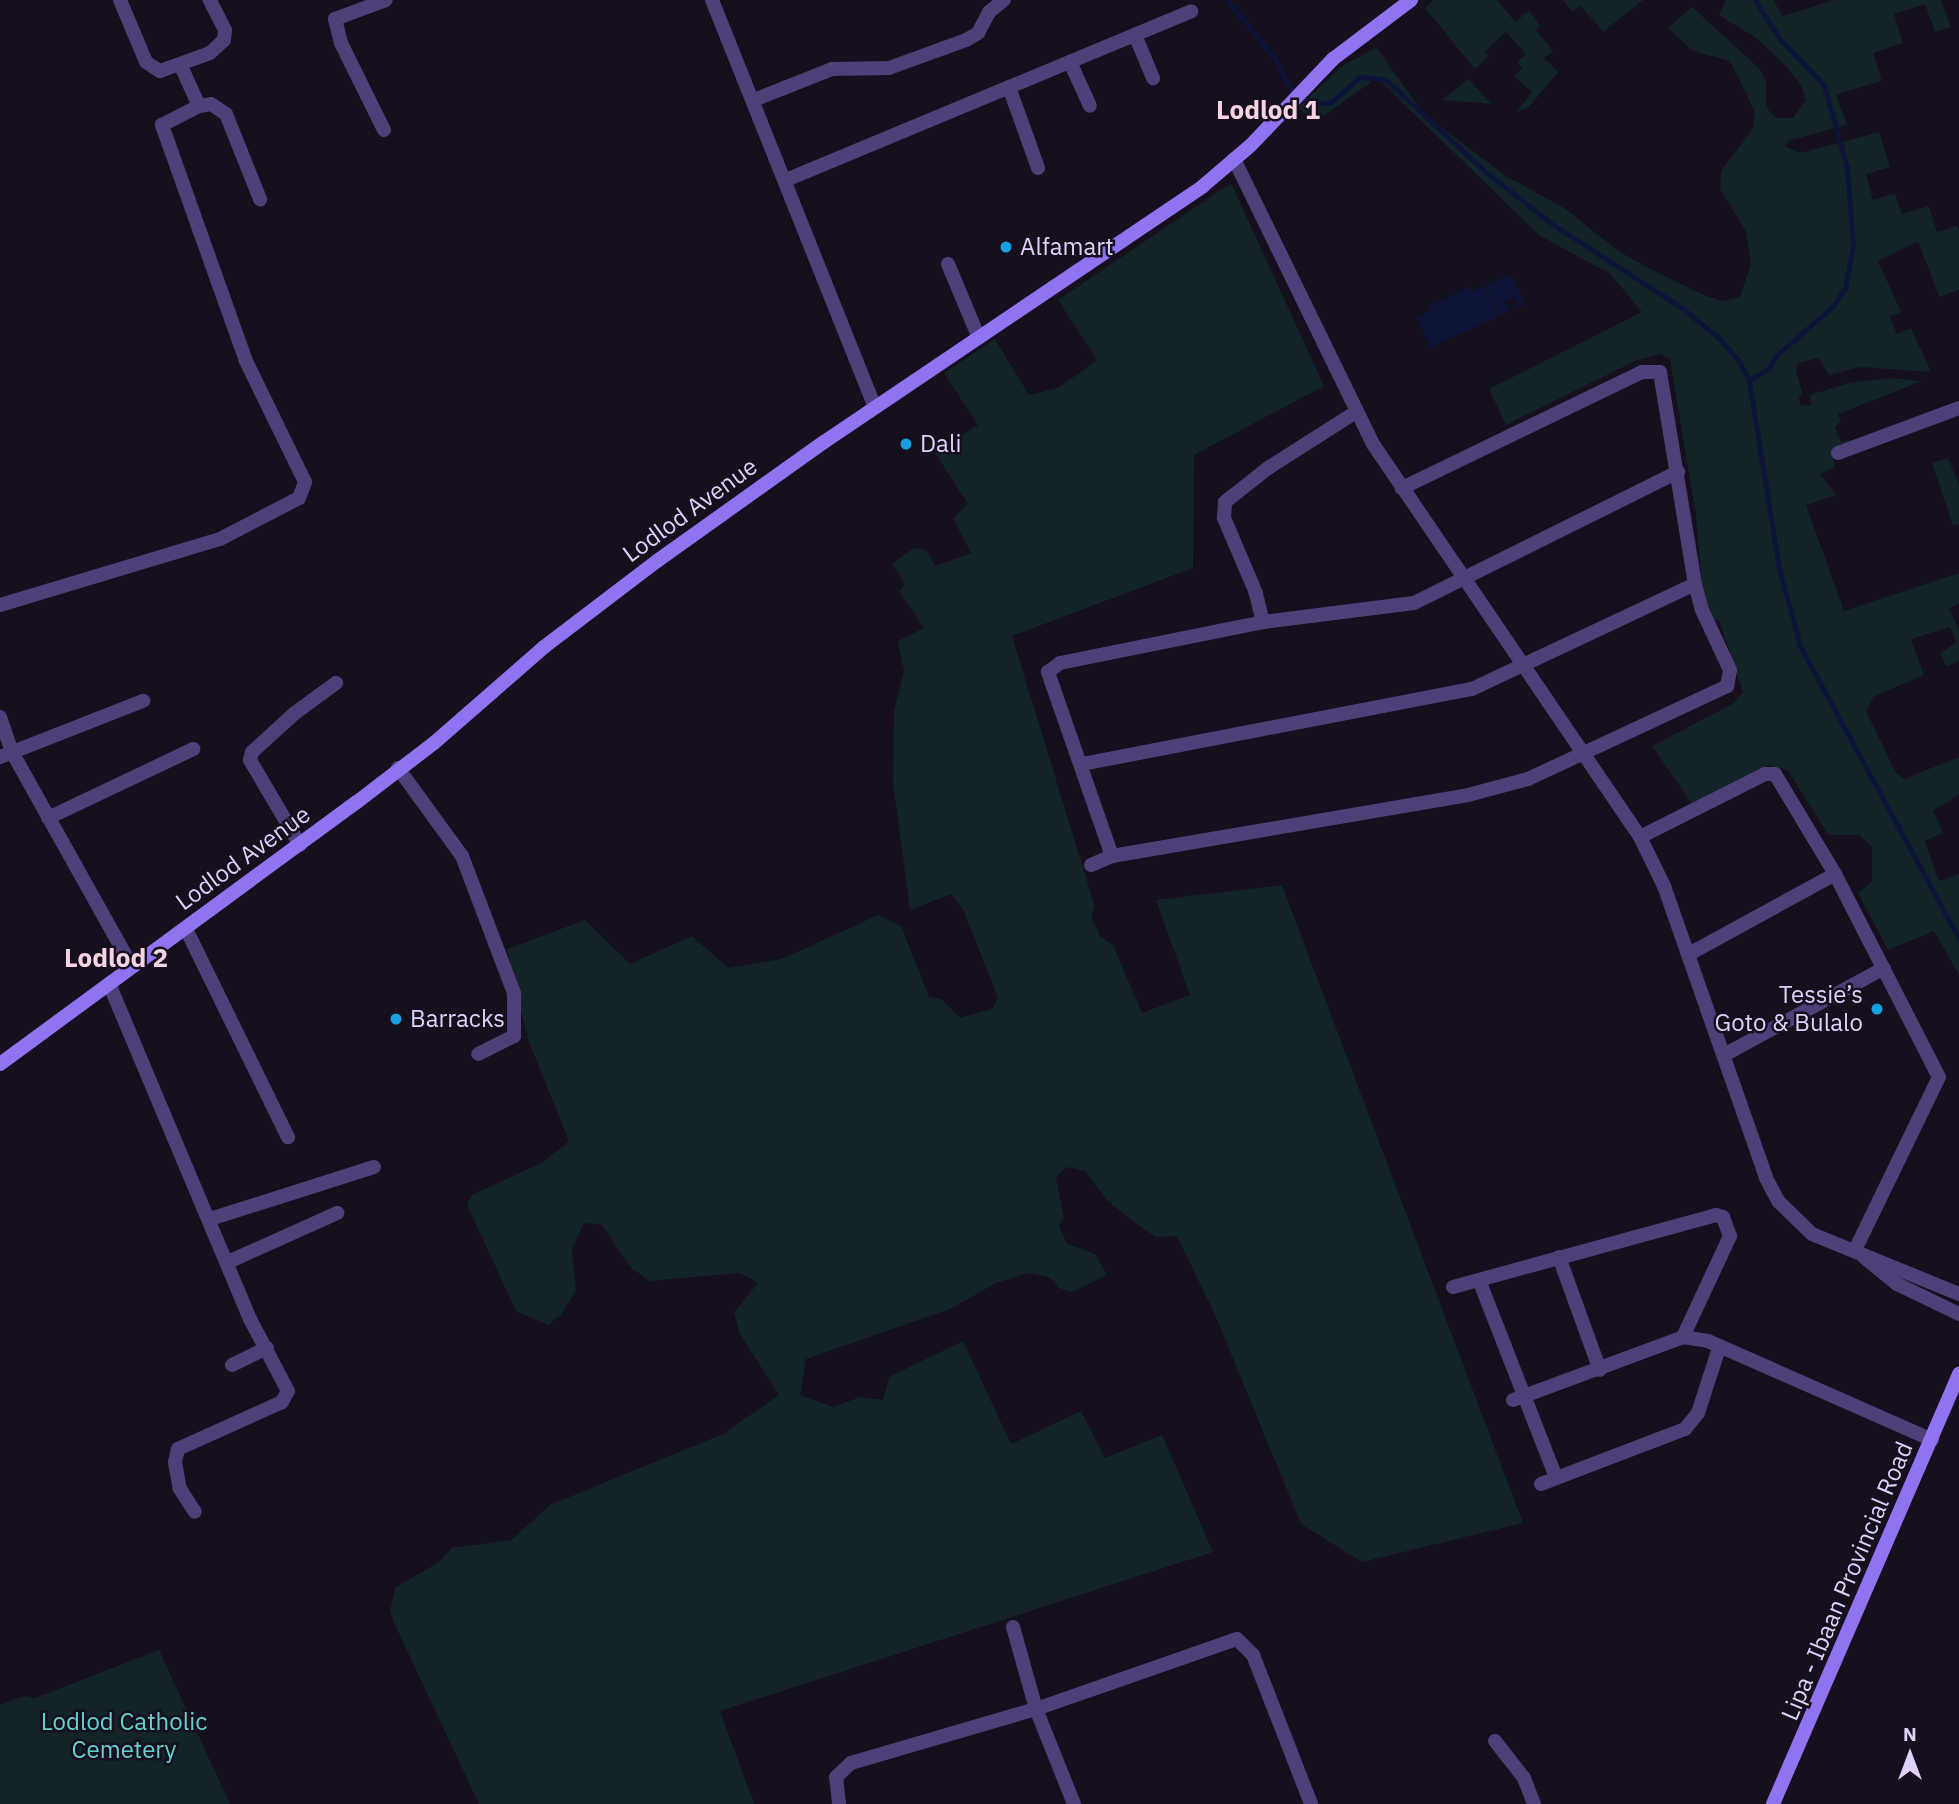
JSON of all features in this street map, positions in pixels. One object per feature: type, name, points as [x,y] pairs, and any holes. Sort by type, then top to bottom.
[{"type":"main road","name":"Lodlod Avenue","points":[[0,1064],[300,845],[657,561],[875,407],[1166,214],[1234,159],[1345,49],[1410,0]]},
{"type":"main road","name":"Lipa - Ibaan Provincial Road","points":[[1773,1804],[1959,1374]]},
{"type":"street","points":[[120,0],[149,67],[167,71],[214,50],[226,36],[210,0]]},
{"type":"street","points":[[383,130],[341,43],[335,19],[386,0]]},
{"type":"street","points":[[712,0],[875,407]]},
{"type":"street","points":[[754,100],[832,69],[889,68],[966,40],[978,33],[989,12],[1004,0]]},
{"type":"street","points":[[786,180],[1191,11]]},
{"type":"street","points":[[1135,35],[1153,78]]},
{"type":"street","points":[[1070,62],[1090,106]]},
{"type":"street","points":[[181,66],[199,106]]},
{"type":"street","points":[[1009,87],[1038,167]]},
{"type":"street","points":[[0,605],[220,539],[299,498],[305,482],[243,354],[162,124],[199,106],[211,104],[226,114],[260,199]]},
{"type":"street","points":[[1234,159],[1356,412],[1402,488],[1640,837],[1689,954],[1779,1202],[1812,1234],[1959,1294]]},
{"type":"street","points":[[948,264],[979,338]]},
{"type":"street","points":[[1091,865],[1112,856],[1468,795],[1528,779],[1727,686],[1730,670],[1702,610],[1695,584],[1663,376],[1650,370],[1402,488]]},
{"type":"street","points":[[1838,453],[1959,408]]},
{"type":"street","points":[[1263,622],[1256,593],[1224,518],[1225,502],[1268,468],[1356,412]]},
{"type":"street","points":[[1112,856],[1082,764],[1062,722],[1048,672],[1060,663],[1263,622],[1414,603],[1466,580],[1527,545],[1678,472]]},
{"type":"street","points":[[1082,764],[1472,689],[1526,667],[1695,584]]},
{"type":"street","points":[[300,845],[250,760],[252,752],[295,713],[336,683]]},
{"type":"street","points":[[6,754],[143,701]]},
{"type":"street","points":[[0,717],[6,754],[48,818],[132,967]]},
{"type":"street","points":[[48,818],[193,749]]},
{"type":"street","points":[[398,768],[468,866],[514,993],[514,1036],[478,1054]]},
{"type":"street","points":[[1640,837],[1765,774],[1775,774],[1835,874],[1884,968],[1939,1077],[1855,1250]]},
{"type":"street","points":[[1689,954],[1835,874]]},
{"type":"street","points":[[186,929],[288,1137]]},
{"type":"street","points":[[1724,1055],[1884,968]]},
{"type":"street","points":[[110,986],[228,1262],[287,1387],[282,1402],[178,1449],[175,1462],[180,1489],[195,1512]]},
{"type":"street","points":[[210,1219],[374,1167]]},
{"type":"street","points":[[228,1262],[337,1213]]},
{"type":"street","points":[[1453,1287],[1716,1215],[1723,1217],[1730,1236],[1683,1337]]},
{"type":"street","points":[[1855,1250],[1897,1284],[1959,1314]]},
{"type":"street","points":[[1559,1257],[1600,1370]]},
{"type":"street","points":[[1479,1279],[1517,1398],[1556,1478]]},
{"type":"street","points":[[1517,1398],[1600,1370],[1683,1337],[1719,1348],[1931,1440]]},
{"type":"street","points":[[232,1365],[267,1348]]},
{"type":"street","points":[[1541,1484],[1685,1429],[1698,1413],[1719,1348]]},
{"type":"street","points":[[1013,1628],[1036,1709],[1074,1804]]},
{"type":"street","points":[[839,1804],[836,1777],[850,1763],[1036,1709],[1237,1639],[1254,1655],[1311,1804]]},
{"type":"street","points":[[1495,1741],[1524,1778],[1534,1804]]},
{"type":"green space","points":[[1434,0],[1497,0],[1515,22],[1529,11],[1540,26],[1536,30],[1553,51],[1544,58],[1558,72],[1529,107],[1516,112],[1532,92],[1514,76],[1522,68],[1517,62],[1526,54],[1506,32],[1485,51],[1489,56],[1475,69],[1425,8]]},
{"type":"green space","points":[[1563,0],[1643,0],[1603,32],[1581,6],[1572,11]]},
{"type":"green space","points":[[1726,0],[1773,0],[1783,16],[1834,0],[1941,0],[1951,27],[1935,32],[1925,4],[1894,14],[1903,43],[1873,53],[1882,81],[1836,94],[1847,125],[1791,140],[1785,146],[1800,153],[1879,132],[1890,167],[1866,174],[1873,200],[1895,193],[1902,214],[1929,206],[1937,232],[1957,226],[1959,230],[1959,290],[1939,297],[1918,241],[1878,261],[1901,312],[1890,317],[1897,334],[1911,328],[1931,372],[1861,367],[1829,375],[1818,357],[1798,364],[1796,370],[1803,395],[1799,396],[1800,406],[1811,405],[1810,395],[1849,383],[1890,378],[1922,381],[1838,414],[1841,421],[1835,427],[1841,442],[1850,440],[1852,445],[1833,457],[1835,467],[1820,474],[1836,495],[1806,505],[1844,611],[1959,573],[1959,604],[1949,608],[1959,630],[1959,661],[1946,666],[1940,654],[1956,642],[1950,627],[1911,639],[1924,675],[1874,696],[1866,711],[1896,773],[1904,779],[1959,757],[1959,795],[1933,810],[1943,833],[1925,841],[1939,881],[1959,874],[1959,975],[1934,931],[1888,950],[1858,893],[1872,882],[1872,847],[1859,835],[1828,835],[1788,770],[1767,765],[1692,804],[1652,746],[1734,703],[1743,692],[1719,620],[1709,619],[1703,599],[1696,515],[1670,360],[1661,354],[1637,360],[1506,425],[1489,389],[1642,312],[1610,274],[1539,235],[1377,78],[1316,121],[1298,108],[1341,67],[1376,47],[1424,114],[1506,176],[1564,208],[1620,252],[1658,273],[1706,296],[1723,301],[1740,297],[1751,263],[1746,232],[1720,189],[1721,171],[1753,129],[1755,112],[1730,61],[1693,51],[1668,28],[1692,7],[1760,69],[1766,82],[1766,107],[1776,118],[1793,118],[1806,100],[1801,85],[1783,63],[1756,38],[1719,15]]},
{"type":"green space","points":[[1468,79],[1492,104],[1442,100]]},
{"type":"green space","points":[[1231,183],[1324,386],[1194,455],[1193,568],[1012,636],[1095,907],[1091,916],[1100,936],[1113,945],[1142,1013],[1190,995],[1156,900],[1282,885],[1523,1523],[1362,1562],[1301,1524],[1216,1317],[1177,1236],[1156,1237],[1108,1201],[1085,1171],[1066,1167],[1056,1178],[1064,1218],[1059,1226],[1066,1243],[1095,1254],[1107,1275],[1072,1292],[1059,1288],[1049,1277],[1028,1273],[996,1283],[950,1309],[806,1359],[800,1395],[833,1407],[860,1397],[883,1400],[889,1377],[963,1341],[1011,1444],[1081,1411],[1105,1458],[1162,1435],[1213,1552],[720,1711],[754,1804],[479,1804],[395,1625],[390,1611],[395,1588],[439,1562],[452,1548],[511,1540],[550,1505],[723,1434],[779,1395],[740,1334],[734,1313],[758,1283],[740,1273],[649,1281],[629,1266],[602,1225],[584,1223],[572,1249],[576,1291],[561,1315],[548,1325],[516,1311],[467,1205],[472,1195],[543,1162],[569,1141],[528,1040],[507,949],[585,920],[630,964],[692,936],[728,968],[782,959],[878,915],[901,926],[929,997],[941,999],[960,1018],[992,1009],[998,998],[963,909],[951,894],[910,910],[893,782],[894,711],[904,671],[898,641],[924,628],[899,591],[905,584],[892,564],[914,548],[926,550],[935,566],[971,553],[953,518],[968,504],[935,453],[978,425],[944,373],[995,339],[1029,395],[1058,388],[1097,360],[1058,300]]},
{"type":"green space","points":[[1948,458],[1959,485],[1959,524],[1953,526],[1932,463]]},
{"type":"green space","name":"Lodlod Catholic Cemetery","points":[[159,1650],[230,1804],[0,1804],[0,1705],[23,1696],[35,1698]]},
{"type":"shaded area","points":[[1510,274],[1525,304],[1518,307],[1513,297],[1505,301],[1510,311],[1500,315],[1485,285]]},
{"type":"shaded area","points":[[1484,286],[1499,316],[1430,348],[1416,318],[1430,311],[1428,306],[1468,287],[1471,292]]},
{"type":"waterway","points":[[1227,0],[1275,59],[1291,89],[1310,104],[1331,102],[1360,77],[1385,79],[1487,173],[1552,224],[1682,308],[1719,338],[1739,361],[1749,381],[1779,568],[1800,646],[1959,939]]},
{"type":"waterway","points":[[1749,381],[1769,368],[1777,355],[1833,306],[1845,288],[1853,245],[1847,168],[1824,85],[1779,38],[1755,0]]},
{"type":"place","name":"Alfamart","points":[[1006,247]]},
{"type":"place","name":"Dali","points":[[906,444]]},
{"type":"place","name":"Tessie’s Goto & Bulalo","points":[[1877,1009]]},
{"type":"place","name":"Barracks","points":[[396,1019]]},
{"type":"district","name":"Lodlod 1","points":[[1268,110]]},
{"type":"district","name":"Lodlod 2","points":[[116,958]]}]
